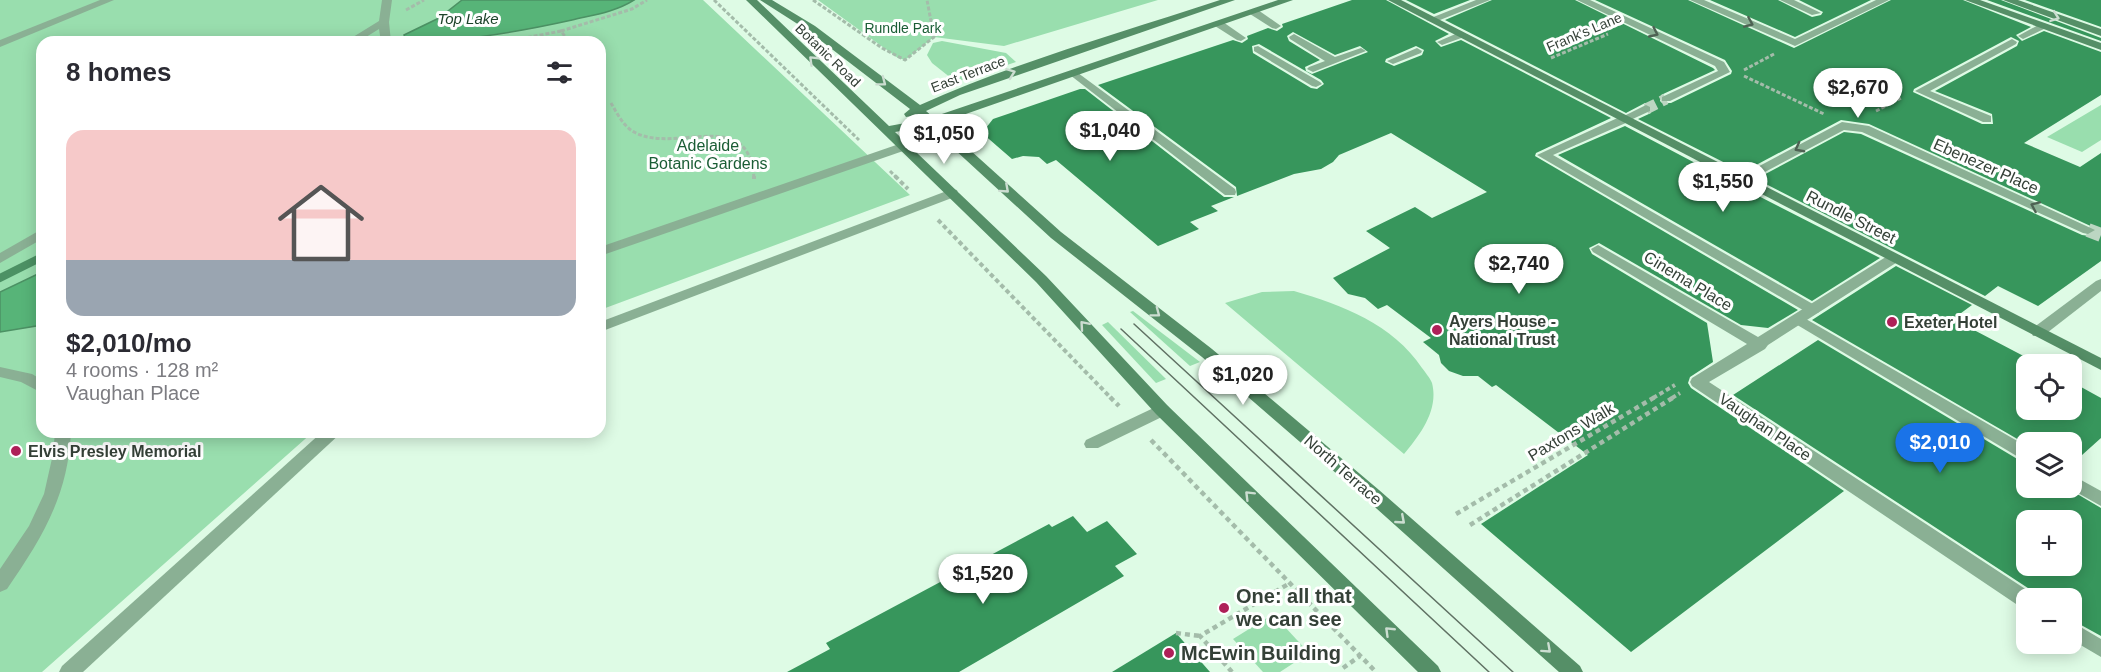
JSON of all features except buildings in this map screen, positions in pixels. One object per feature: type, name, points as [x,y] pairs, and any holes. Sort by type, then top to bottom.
[{"type":"main road","name":"Botanic Road","points":[[751,0],[885,130]]},
{"type":"main road","name":"Botanic Road","points":[[765,0],[811,28],[917,109]]},
{"type":"main road","name":"East Terrace","points":[[885,130],[917,109],[1093,45],[1230,0]]},
{"type":"main road","name":"East Terrace","points":[[885,130],[931,122],[1288,0]]},
{"type":"main road","name":"Rundle Street","points":[[1393,0],[2101,364]]},
{"type":"main road","points":[[1970,0],[2101,47]]},
{"type":"main road","points":[[2008,0],[2101,33]]},
{"type":"main road","points":[[2010,14],[2023,5]]},
{"type":"main road","points":[[1093,45],[1115,59]]},
{"type":"main road","name":"North Terrace","points":[[917,109],[1056,235],[1207,353],[1365,488],[1573,672]]},
{"type":"main road","points":[[885,130],[1054,293],[1162,410],[1431,672]]},
{"type":"street","points":[[0,44],[110,0]]},
{"type":"street","points":[[385,36],[384,22],[387,0]]},
{"type":"street","points":[[1431,20],[1485,0]]},
{"type":"street","points":[[1581,0],[1720,64],[1724,72],[1666,99]]},
{"type":"street","points":[[1695,0],[1795,43],[1884,0]]},
{"type":"street","points":[[1785,0],[1816,13]]},
{"type":"street","points":[[1254,12],[1276,26]]},
{"type":"street","points":[[360,36],[384,22]]},
{"type":"street","points":[[1219,24],[1241,38]]},
{"type":"street","points":[[2023,36],[2042,26]]},
{"type":"street","points":[[1442,42],[1460,35]]},
{"type":"street","points":[[1294,36],[1334,61]]},
{"type":"street","points":[[1922,91],[2012,42]]},
{"type":"street","points":[[1258,49],[1316,84]]},
{"type":"street","points":[[1313,69],[1361,51]]},
{"type":"street","points":[[1393,61],[1417,51]]},
{"type":"street","points":[[1074,73],[1230,192]]},
{"type":"street","points":[[1922,91],[1987,119]]},
{"type":"street","points":[[1646,109],[1543,155],[1813,310]]},
{"type":"street","points":[[1741,179],[1842,126]]},
{"type":"street","name":"Ebenezer Place","points":[[1842,126],[1865,129],[2088,230]]},
{"type":"street","points":[[606,250],[902,147]]},
{"type":"street","points":[[606,325],[952,193]]},
{"type":"street","points":[[0,259],[36,237]]},
{"type":"street","name":"Cinema Place","points":[[1598,249],[1760,345]]},
{"type":"street","name":"Vaughan Place","points":[[1894,258],[1760,345],[1693,385],[2016,594]]},
{"type":"street","points":[[2038,332],[2101,284]]},
{"type":"street","points":[[1799,320],[2016,448]]},
{"type":"street","points":[[0,372],[26,378],[36,384]]},
{"type":"street","points":[[1092,444],[1162,410]]},
{"type":"street","points":[[0,584],[32,538],[51,502],[59,476],[64,438]]},
{"type":"street","points":[[69,672],[325,438]]},
{"type":"street","points":[[2082,487],[2101,499]]},
{"type":"street","points":[[2082,637],[2101,649]]},
{"type":"path","points":[[535,36],[561,31],[632,9],[647,0]]},
{"type":"path","points":[[714,0],[876,156],[1376,672]]},
{"type":"path","points":[[813,0],[882,48],[905,60],[934,38],[927,0]]},
{"type":"path","name":"Frank's Lane","points":[[1545,60],[1632,23]]},
{"type":"path","points":[[561,31],[565,36]]},
{"type":"path","points":[[1795,43],[1738,74],[1833,119],[1842,126]]},
{"type":"path","points":[[1868,115],[1906,95],[1922,91]]},
{"type":"path","points":[[611,103],[629,127],[641,136],[668,139],[712,136],[740,144],[751,155],[754,179],[764,195]]},
{"type":"path","name":"Paxtons Walk","points":[[1456,514],[1680,382],[1693,385]]},
{"type":"path","points":[[1470,525],[1693,385]]},
{"type":"path","points":[[1176,633],[1200,636],[1290,583]]},
{"type":"path","points":[[1200,636],[1232,672]]},
{"type":"path","points":[[1342,668],[1360,656]]},
{"type":"green space","name":"Adelaide Botanic Gardens","points":[[0,0],[703,0],[910,195],[606,308],[606,36],[36,36],[36,438],[306,438],[42,672],[0,672]]},
{"type":"green space","name":"Rundle Park","points":[[818,0],[1158,0],[1004,46],[934,37],[905,60],[898,58]]},
{"type":"green space","points":[[942,41],[1006,53],[1016,62],[956,82],[932,63],[927,55],[933,43]]},
{"type":"green space","points":[[2101,105],[2101,140],[2082,152],[2047,137]]},
{"type":"green space","points":[[1294,291],[1348,310],[1381,328],[1397,339],[1429,377],[1432,383],[1433,403],[1427,422],[1404,454],[1225,303],[1262,292]]},
{"type":"green space","points":[[1133,311],[1200,362],[1190,366],[1130,312]]},
{"type":"green space","points":[[1108,322],[1166,379],[1156,383],[1102,325]]},
{"type":"green space","points":[[1273,614],[1309,653],[1280,672],[1263,672],[1233,639]]},
{"type":"water","name":"Top Lake","points":[[462,0],[634,0],[604,13],[489,36],[404,36],[439,18]]},
{"type":"water","points":[[36,275],[36,326],[0,332],[0,292]]},
{"type":"waterway","points":[[0,278],[36,260]]},
{"type":"tunnel","points":[[1646,109],[1666,99]]},
{"type":"tunnel","points":[[2088,230],[2101,235]]},
{"type":"tram line","points":[[1134,324],[1513,672]]},
{"type":"tram line","points":[[1121,329],[1489,672]]},
{"type":"place","name":"Exeter Hotel","points":[[1892,322]]},
{"type":"place","name":"Ayers House - National Trust","points":[[1437,330]]},
{"type":"place","name":"Elvis Presley Memorial","points":[[16,451]]},
{"type":"place","name":"One: all that we can see","points":[[1224,608]]},
{"type":"place","name":"McEwin Building","points":[[1169,653]]}]
